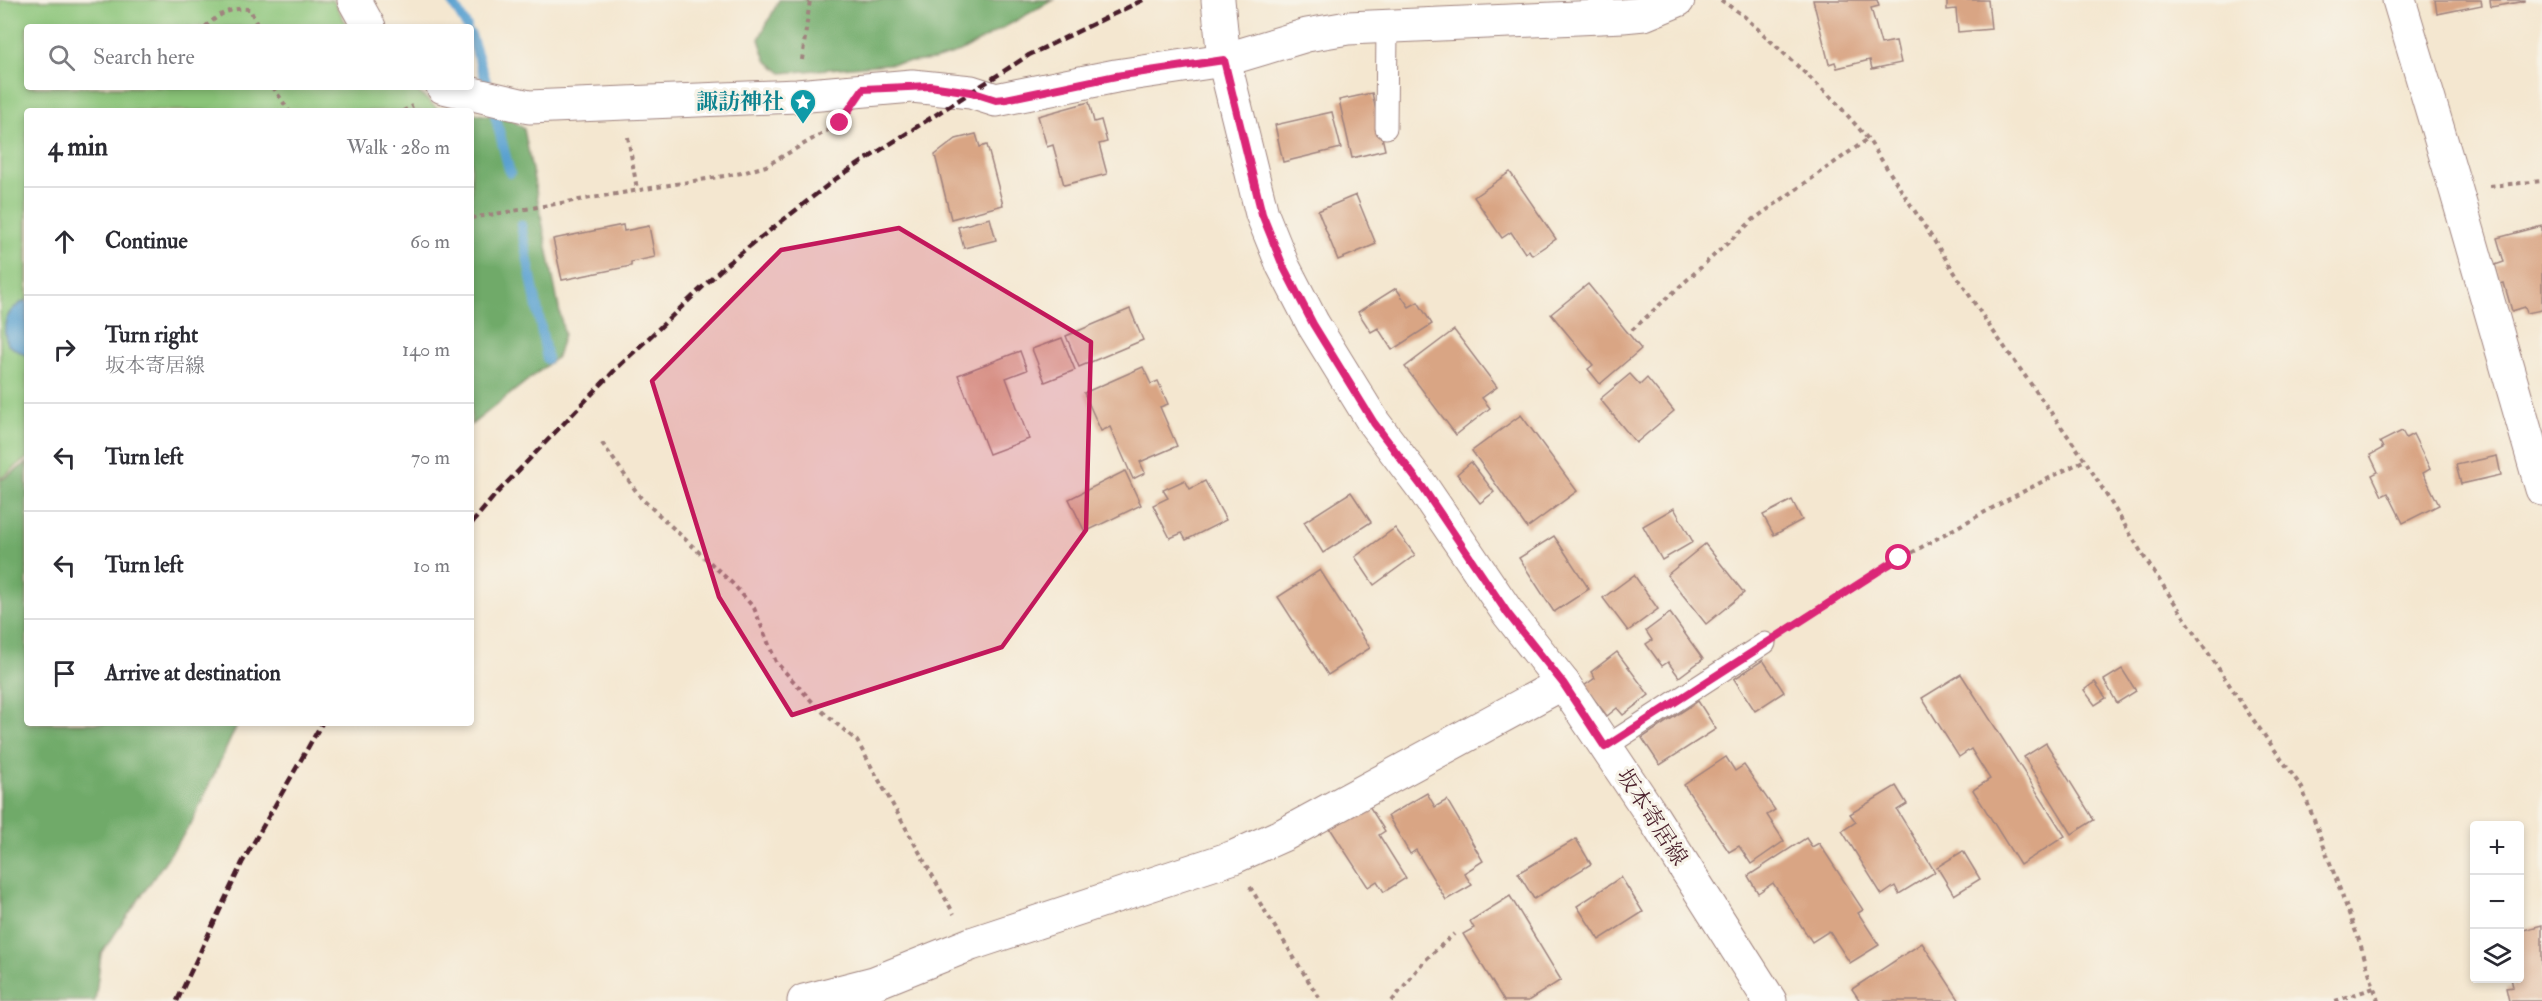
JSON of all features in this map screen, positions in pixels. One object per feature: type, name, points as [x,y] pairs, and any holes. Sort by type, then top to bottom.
[{"type":"street","points":[[354,0],[367,24]]},
{"type":"street","name":"坂本寄居線","points":[[1218,0],[1224,60],[1262,214],[1283,266],[1313,324],[1374,423],[1423,488],[1508,614],[1563,683],[1770,1001]]},
{"type":"street","points":[[456,90],[529,107],[622,105],[797,96],[863,89],[930,86],[971,92],[996,100],[1116,76],[1224,60],[1307,35],[1348,28],[1623,16],[1644,14],[1678,0]]},
{"type":"street","points":[[2399,0],[2542,489]]},
{"type":"street","points":[[804,1001],[876,992],[971,944],[1234,856],[1285,834],[1563,683]]},
{"type":"lane","points":[[1386,128],[1387,27]]},
{"type":"lane","points":[[1605,747],[1766,643]]},
{"type":"path","points":[[797,96],[810,0]]},
{"type":"path","points":[[1721,0],[1745,17],[1835,101],[1868,140],[1988,324],[2085,460],[2146,560],[2247,711],[2302,788],[2338,882],[2378,1001]]},
{"type":"path","points":[[208,24],[220,14],[235,8],[250,9],[257,24]]},
{"type":"path","points":[[474,217],[742,173],[766,166],[840,123],[863,89]]},
{"type":"path","points":[[275,90],[287,108]]},
{"type":"path","points":[[622,105],[637,189]]},
{"type":"path","points":[[1632,330],[1754,219],[1868,140]]},
{"type":"path","points":[[2456,190],[2542,181]]},
{"type":"path","points":[[602,442],[640,498],[734,584],[754,608],[776,662],[819,708],[857,741],[971,944]]},
{"type":"path","points":[[1766,643],[1899,558],[2006,499],[2085,460]]},
{"type":"path","points":[[1234,856],[1256,897],[1321,1001]]},
{"type":"path","points":[[1392,1001],[1424,961],[1454,934]]},
{"type":"path","points":[[2335,1001],[2374,988]]},
{"type":"highlighted area","points":[[899,228],[1091,342],[1086,530],[1002,647],[792,715],[719,597],[652,381],[781,250]]},
{"type":"green space","points":[[0,0],[333,0],[346,24],[24,24],[24,90],[416,90],[437,108],[24,108],[24,460],[0,479]]},
{"type":"green space","points":[[779,0],[1053,0],[960,52],[934,60],[782,73],[766,60],[759,39]]},
{"type":"green space","points":[[474,113],[511,119],[524,129],[564,334],[557,357],[474,423]]},
{"type":"green space","points":[[24,465],[24,726],[237,726],[191,824],[101,954],[95,1001],[0,1001],[0,481]]},
{"type":"water","points":[[24,302],[24,354],[8,345],[5,331],[7,318]]},
{"type":"building","points":[[1813,0],[1877,0],[1879,6],[1871,8],[1881,44],[1896,41],[1901,63],[1872,69],[1870,60],[1837,68],[1835,62],[1829,64]]},
{"type":"building","points":[[1947,0],[1988,0],[1991,29],[1958,32],[1956,9],[1947,10]]},
{"type":"building","points":[[2435,0],[2481,0],[2482,5],[2437,14]]},
{"type":"building","points":[[2490,0],[2525,0],[2525,1],[2491,7]]},
{"type":"building","points":[[1372,93],[1385,150],[1352,158],[1339,100]]},
{"type":"building","points":[[1089,102],[1094,122],[1101,120],[1107,142],[1099,144],[1107,174],[1064,185],[1053,145],[1047,147],[1038,116]]},
{"type":"building","points":[[1332,112],[1341,148],[1283,162],[1275,125]]},
{"type":"building","points":[[976,134],[980,147],[987,145],[1003,205],[951,219],[935,155],[956,139]]},
{"type":"building","points":[[1510,172],[1556,239],[1532,255],[1529,250],[1525,253],[1511,232],[1502,238],[1474,197]]},
{"type":"building","points":[[1356,195],[1376,244],[1338,260],[1318,211]]},
{"type":"building","points":[[990,218],[996,240],[964,248],[958,227]]},
{"type":"building","points":[[623,225],[624,231],[649,226],[655,257],[631,262],[631,266],[562,280],[553,239]]},
{"type":"building","points":[[2542,226],[2542,310],[2527,313],[2525,307],[2512,311],[2504,283],[2500,284],[2495,265],[2504,262],[2497,238]]},
{"type":"building","points":[[1588,284],[1641,349],[1600,384],[1588,369],[1593,365],[1551,314]]},
{"type":"building","points":[[1396,288],[1409,307],[1418,302],[1432,324],[1392,350],[1378,328],[1371,332],[1358,312]]},
{"type":"building","points":[[1130,309],[1143,340],[1079,367],[1066,336]]},
{"type":"building","points":[[1454,330],[1497,387],[1482,398],[1490,408],[1456,435],[1405,367]]},
{"type":"building","points":[[1062,338],[1075,370],[1045,382],[1032,349]]},
{"type":"building","points":[[1020,351],[1027,370],[1006,378],[1029,439],[989,454],[958,375]]},
{"type":"building","points":[[1143,367],[1151,384],[1158,381],[1168,404],[1160,407],[1177,446],[1140,462],[1145,473],[1133,479],[1110,427],[1101,431],[1084,393]]},
{"type":"building","points":[[1630,374],[1640,385],[1647,378],[1674,411],[1636,443],[1600,399]]},
{"type":"building","points":[[1521,415],[1577,491],[1527,528],[1472,451]]},
{"type":"building","points":[[2402,431],[2406,438],[2413,434],[2430,469],[2423,473],[2439,505],[2403,523],[2388,493],[2382,496],[2372,475],[2378,472],[2370,455],[2383,448],[2380,442]]},
{"type":"building","points":[[2497,456],[2501,475],[2461,484],[2456,465]]},
{"type":"building","points":[[1471,462],[1494,492],[1480,503],[1457,474]]},
{"type":"building","points":[[1125,471],[1141,505],[1085,532],[1069,499]]},
{"type":"building","points":[[1185,480],[1190,489],[1205,481],[1226,520],[1186,540],[1182,533],[1170,538],[1153,505],[1168,498],[1163,490]]},
{"type":"building","points":[[1351,492],[1371,522],[1323,553],[1304,522]]},
{"type":"building","points":[[1792,500],[1802,520],[1774,535],[1763,515]]},
{"type":"building","points":[[1674,508],[1693,542],[1662,560],[1643,526]]},
{"type":"building","points":[[1395,528],[1415,555],[1374,585],[1355,557]]},
{"type":"building","points":[[1554,536],[1589,589],[1554,612],[1519,558]]},
{"type":"building","points":[[1705,544],[1744,593],[1706,624],[1667,575]]},
{"type":"building","points":[[1320,570],[1370,648],[1328,675],[1278,597]]},
{"type":"building","points":[[1634,575],[1658,609],[1628,631],[1603,598]]},
{"type":"building","points":[[1670,613],[1703,659],[1679,677],[1668,662],[1662,666],[1646,644],[1652,640],[1646,631]]},
{"type":"building","points":[[1617,652],[1649,695],[1623,715],[1617,708],[1607,716],[1584,686],[1595,678],[1591,672]]},
{"type":"building","points":[[1763,660],[1784,692],[1755,711],[1734,679]]},
{"type":"building","points":[[2122,669],[2136,691],[2117,703],[2104,680]]},
{"type":"building","points":[[1961,674],[2065,836],[2020,865],[1973,790],[1990,779],[1971,749],[1959,757],[1922,698]]},
{"type":"building","points":[[2095,682],[2106,698],[2095,705],[2084,690]]},
{"type":"building","points":[[1698,701],[1716,729],[1660,765],[1642,738]]},
{"type":"building","points":[[2046,743],[2094,820],[2072,834],[2024,757]]},
{"type":"building","points":[[1726,757],[1735,771],[1744,765],[1775,810],[1767,815],[1784,841],[1751,864],[1739,846],[1729,852],[1684,785]]},
{"type":"building","points":[[1896,786],[1907,804],[1897,810],[1935,872],[1899,894],[1895,886],[1882,895],[1842,831],[1856,822],[1850,814]]},
{"type":"building","points":[[1427,793],[1435,807],[1447,800],[1483,861],[1464,873],[1472,885],[1446,900],[1416,850],[1410,854],[1388,816]]},
{"type":"building","points":[[1364,798],[1385,831],[1379,835],[1406,878],[1384,892],[1377,881],[1368,887],[1326,822]]},
{"type":"building","points":[[1806,838],[1812,847],[1819,843],[1863,910],[1858,913],[1879,945],[1850,963],[1829,931],[1812,942],[1773,883],[1758,893],[1748,876]]},
{"type":"building","points":[[1576,839],[1591,864],[1534,899],[1518,873]]},
{"type":"building","points":[[1963,851],[1980,879],[1954,895],[1937,867]]},
{"type":"building","points":[[1621,877],[1643,912],[1599,940],[1577,906]]},
{"type":"building","points":[[1510,896],[1561,980],[1528,1001],[1504,1001],[1463,934],[1474,928],[1470,921]]},
{"type":"building","points":[[2542,925],[2542,1001],[2509,1001],[2506,988],[2513,987],[2512,983],[2524,983],[2524,930]]},
{"type":"building","points":[[1922,943],[1960,1001],[1860,1001],[1852,989]]},
{"type":"waterway","points":[[451,0],[465,24]]},
{"type":"waterway","points":[[474,44],[486,81]]},
{"type":"waterway","points":[[495,115],[510,173]]},
{"type":"waterway","points":[[521,225],[547,359]]},
{"type":"railway","points":[[474,520],[496,494],[615,370],[728,263],[837,178],[1029,55],[1143,0]]},
{"type":"railway","points":[[177,1001],[242,863],[320,726]]},
{"type":"place","name":"諏訪神社","points":[[803,125]]},
{"type":"route","points":[[840,123],[863,89],[930,86],[971,92],[996,100],[1116,76],[1224,60],[1262,214],[1283,266],[1313,324],[1374,423],[1423,488],[1508,614],[1563,683],[1605,747],[1899,558]]}]
